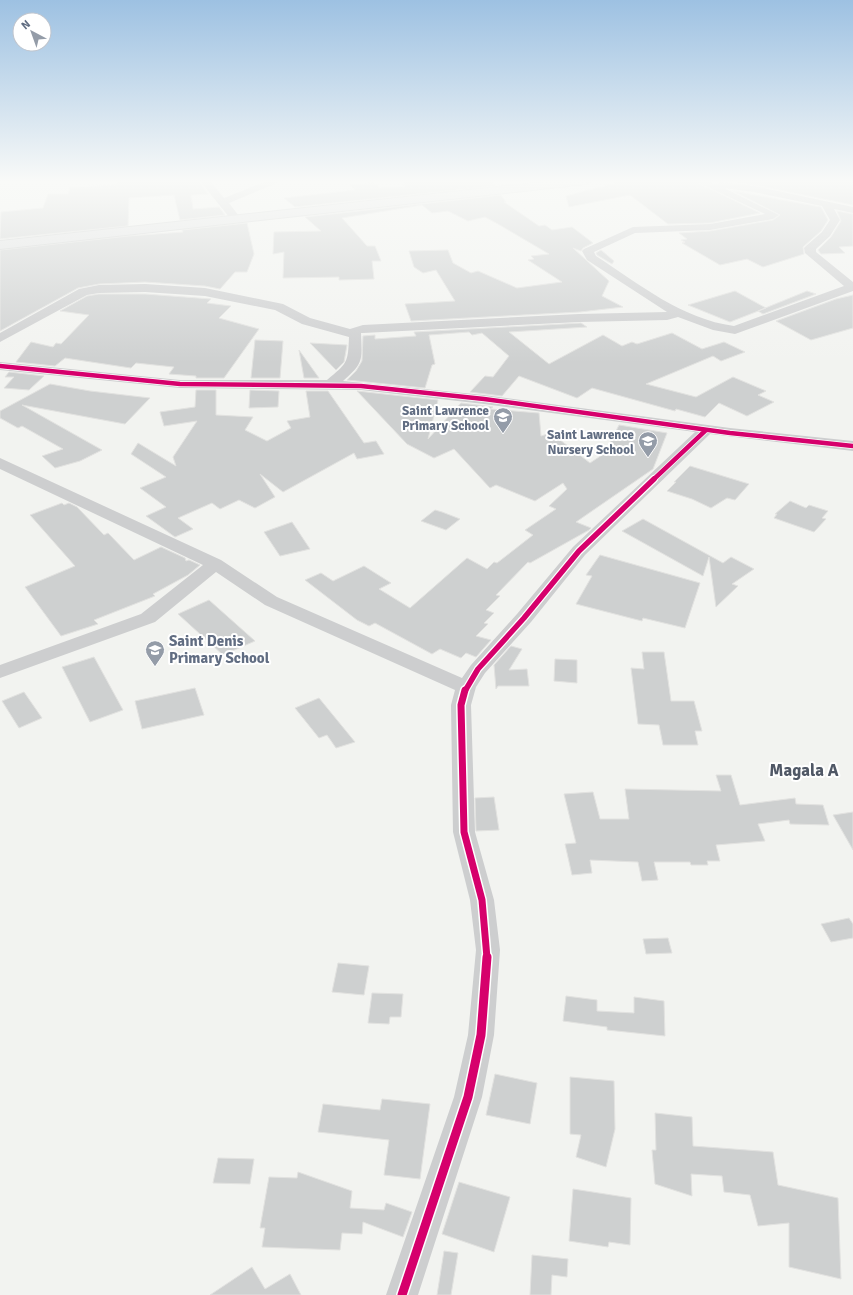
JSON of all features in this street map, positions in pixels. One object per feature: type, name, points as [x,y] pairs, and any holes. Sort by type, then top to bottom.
[{"type":"main road","points":[[0,245],[34,241]]},
{"type":"street","points":[[608,241],[588,251],[591,258],[679,313],[702,323],[725,330],[735,330],[848,290],[851,286],[845,279],[810,253],[810,248],[818,241]]},
{"type":"street","points":[[0,338],[84,292],[99,289],[145,288],[205,292],[280,307],[306,321],[355,336]]},
{"type":"street","points":[[330,385],[352,366],[355,356],[355,331],[371,328],[579,318],[667,316],[679,313]]},
{"type":"street","points":[[0,366],[179,384],[330,385],[406,390],[706,430],[853,446]]},
{"type":"street","points":[[402,1295],[468,1097],[480,1036],[488,950],[482,900],[472,871],[464,832],[461,705],[466,687],[478,669],[524,618],[579,551],[706,430]]},
{"type":"street","points":[[0,463],[215,564],[271,601],[466,687]]},
{"type":"street","points":[[0,672],[148,618],[215,564]]},
{"type":"building","points":[[78,241],[251,241],[254,254],[247,272],[235,272],[220,289],[205,286],[145,282],[99,284],[78,288],[0,331],[0,250]]},
{"type":"building","points":[[274,241],[363,241],[367,246],[375,246],[381,261],[372,261],[374,279],[339,280],[339,277],[283,278],[284,252],[273,254]]},
{"type":"building","points":[[528,241],[591,241],[593,243],[583,248],[581,251],[573,248],[609,281],[602,296],[623,307],[580,312],[411,321],[405,304],[455,301],[436,270],[423,273],[414,267],[409,251],[448,250],[453,263],[471,273],[478,271],[517,288],[562,282],[528,260],[534,259],[531,256],[549,254]]},
{"type":"building","points":[[684,241],[809,241],[803,247],[804,254],[763,267],[747,259],[720,265],[682,243],[685,242]]},
{"type":"building","points":[[827,241],[853,241],[853,246],[839,247],[845,253],[821,254],[818,250]]},
{"type":"building","points":[[601,250],[614,261],[612,264],[597,255],[596,253]]},
{"type":"building","points":[[735,291],[766,308],[730,322],[688,305]]},
{"type":"building","points":[[807,291],[816,294],[763,314],[758,311]]},
{"type":"building","points":[[99,294],[145,294],[211,299],[207,303],[231,306],[219,318],[259,329],[224,378],[196,378],[196,376],[169,374],[174,367],[136,363],[131,368],[65,358],[55,366],[16,362],[31,342],[53,347],[56,343],[61,344],[89,315],[60,311],[87,296]]},
{"type":"building","points":[[853,295],[853,328],[811,340],[776,321],[836,299]]},
{"type":"building","points":[[581,323],[587,327],[509,332],[549,364],[603,335],[622,346],[632,342],[637,344],[672,333],[702,349],[724,342],[745,352],[721,361],[713,356],[646,384],[696,397],[733,377],[766,391],[758,395],[774,402],[747,416],[719,403],[705,417],[676,409],[675,411],[592,388],[577,398],[519,376],[502,396],[470,392],[485,376],[493,377],[509,356],[482,333],[472,335],[469,332],[429,335],[435,364],[432,365],[425,388],[347,380],[356,371],[362,361],[363,336],[375,335],[375,339],[416,336],[414,332]]},
{"type":"building","points":[[255,340],[283,341],[280,378],[251,378]]},
{"type":"building","points":[[310,343],[347,345],[344,362],[336,370]]},
{"type":"building","points":[[299,350],[319,378],[304,378]]},
{"type":"building","points":[[9,372],[44,376],[29,390],[4,388],[14,377],[5,377]]},
{"type":"building","points":[[50,384],[90,391],[150,398],[125,424],[22,405],[102,450],[80,461],[55,468],[42,456],[63,449],[22,426],[18,428],[0,418],[0,411]]},
{"type":"building","points":[[196,390],[216,390],[216,415],[253,417],[245,430],[267,441],[291,428],[287,421],[310,417],[306,391],[328,391],[364,443],[376,441],[384,454],[357,459],[354,453],[283,492],[260,474],[275,497],[255,508],[239,500],[220,509],[212,503],[178,518],[193,529],[175,537],[146,516],[166,507],[140,488],[166,477],[131,454],[138,443],[176,466],[173,457],[197,421],[164,426],[160,412],[195,407]]},
{"type":"building","points":[[250,390],[279,391],[278,407],[249,408]]},
{"type":"building","points":[[357,391],[438,400],[428,439],[461,403],[493,407],[490,409],[539,413],[541,436],[551,433],[590,463],[605,453],[619,425],[667,433],[653,469],[576,522],[591,528],[589,530],[530,563],[528,562],[496,595],[500,596],[486,610],[494,613],[484,623],[488,624],[476,636],[491,640],[476,657],[466,653],[461,658],[440,649],[432,654],[375,623],[369,626],[357,620],[305,580],[321,573],[333,581],[364,566],[391,583],[379,589],[410,608],[467,558],[487,569],[494,562],[497,563],[533,535],[525,530],[556,509],[549,506],[567,489],[563,483],[535,501],[496,485],[490,488],[454,449],[434,458],[407,444]]},
{"type":"building","points":[[690,466],[749,484],[735,500],[727,498],[711,508],[692,499],[667,491]]},
{"type":"building","points":[[790,501],[806,508],[809,505],[828,511],[822,518],[826,519],[814,532],[774,518],[777,514],[775,514]]},
{"type":"building","points":[[62,503],[64,505],[69,503],[77,507],[104,535],[108,533],[134,560],[161,547],[185,558],[186,561],[189,560],[200,565],[188,575],[153,594],[155,596],[94,620],[98,624],[61,636],[25,587],[75,566],[30,515]]},
{"type":"building","points":[[435,510],[460,519],[446,530],[421,521]]},
{"type":"building","points":[[643,519],[723,563],[731,557],[754,569],[732,584],[738,586],[716,607],[709,557],[703,576],[622,531]]},
{"type":"building","points":[[292,522],[310,549],[280,556],[264,532]]},
{"type":"building","points":[[600,555],[700,583],[685,628],[643,618],[642,621],[576,604],[592,576],[586,575]]},
{"type":"building","points":[[209,600],[255,641],[223,655],[178,614]]},
{"type":"building","points":[[511,646],[522,649],[509,670],[527,669],[529,686],[498,686],[496,689],[494,665]]},
{"type":"building","points":[[642,652],[664,652],[671,701],[694,701],[702,731],[695,731],[698,745],[663,745],[659,725],[638,724],[631,668],[644,669]]},
{"type":"building","points":[[94,657],[123,710],[90,722],[62,667]]},
{"type":"building","points":[[555,659],[577,660],[577,683],[554,681]]},
{"type":"building","points":[[195,688],[204,715],[142,729],[135,701]]},
{"type":"building","points":[[24,692],[42,718],[19,728],[2,701]]},
{"type":"building","points":[[319,698],[355,742],[336,748],[327,735],[319,738],[295,708]]},
{"type":"building","points":[[716,775],[731,775],[740,805],[795,798],[796,804],[823,805],[829,825],[790,824],[789,820],[758,824],[765,841],[716,845],[720,861],[707,861],[708,865],[691,865],[690,862],[654,862],[658,880],[642,881],[638,862],[590,860],[592,873],[572,875],[565,844],[576,843],[564,794],[593,792],[600,819],[629,819],[625,789],[721,791]]},
{"type":"building","points":[[494,797],[499,830],[476,831],[475,798]]},
{"type":"building","points":[[853,812],[853,850],[833,815]]},
{"type":"building","points":[[849,918],[853,924],[853,938],[831,942],[821,924]]},
{"type":"building","points":[[668,938],[672,953],[646,954],[643,939]]},
{"type":"building","points":[[338,963],[369,966],[364,995],[332,992]]},
{"type":"building","points":[[372,993],[403,994],[401,1017],[390,1017],[389,1024],[368,1023]]},
{"type":"building","points":[[566,996],[597,1000],[597,1011],[634,1013],[634,997],[664,1001],[665,1036],[607,1030],[607,1027],[563,1021]]},
{"type":"building","points":[[495,1074],[537,1083],[530,1124],[486,1115]]},
{"type":"building","points":[[570,1077],[614,1081],[615,1129],[606,1167],[576,1157],[581,1135],[570,1134]]},
{"type":"building","points":[[382,1099],[430,1104],[420,1179],[384,1175],[389,1140],[318,1132],[323,1104],[380,1110]]},
{"type":"building","points":[[655,1113],[692,1117],[693,1146],[773,1152],[778,1185],[838,1198],[841,1279],[789,1267],[789,1223],[758,1226],[750,1195],[724,1192],[722,1176],[691,1174],[692,1196],[655,1184],[652,1150],[656,1150]]},
{"type":"building","points":[[218,1158],[254,1159],[250,1184],[213,1183]]},
{"type":"building","points":[[298,1172],[352,1191],[350,1208],[384,1210],[386,1203],[412,1212],[403,1237],[363,1222],[362,1234],[342,1233],[340,1250],[262,1247],[265,1228],[260,1228],[269,1177],[297,1178]]},
{"type":"building","points":[[459,1182],[510,1197],[494,1252],[442,1234]]},
{"type":"building","points":[[573,1189],[631,1198],[630,1245],[609,1242],[608,1247],[569,1241]]},
{"type":"building","points":[[444,1251],[458,1253],[451,1295],[437,1295]]},
{"type":"building","points":[[532,1255],[568,1259],[567,1277],[552,1275],[551,1295],[530,1295]]},
{"type":"building","points":[[252,1267],[265,1289],[290,1274],[301,1295],[210,1295]]},
{"type":"cycle path","points":[[0,366],[180,384],[316,384],[361,386],[484,399],[730,433],[853,446]]},
{"type":"cycle path","points":[[402,1295],[468,1097],[481,1035],[488,950],[482,900],[473,871],[464,832],[461,705],[466,687],[478,669],[524,618],[579,551],[706,430]]},
{"type":"place","name":"Saint Lawrence Primary School","points":[[503,434]]},
{"type":"place","name":"Saint Lawrence Nursery School","points":[[648,458]]},
{"type":"place","name":"Saint Denis Primary School","points":[[155,667]]},
{"type":"district","name":"Magala A","points":[[804,770]]}]
